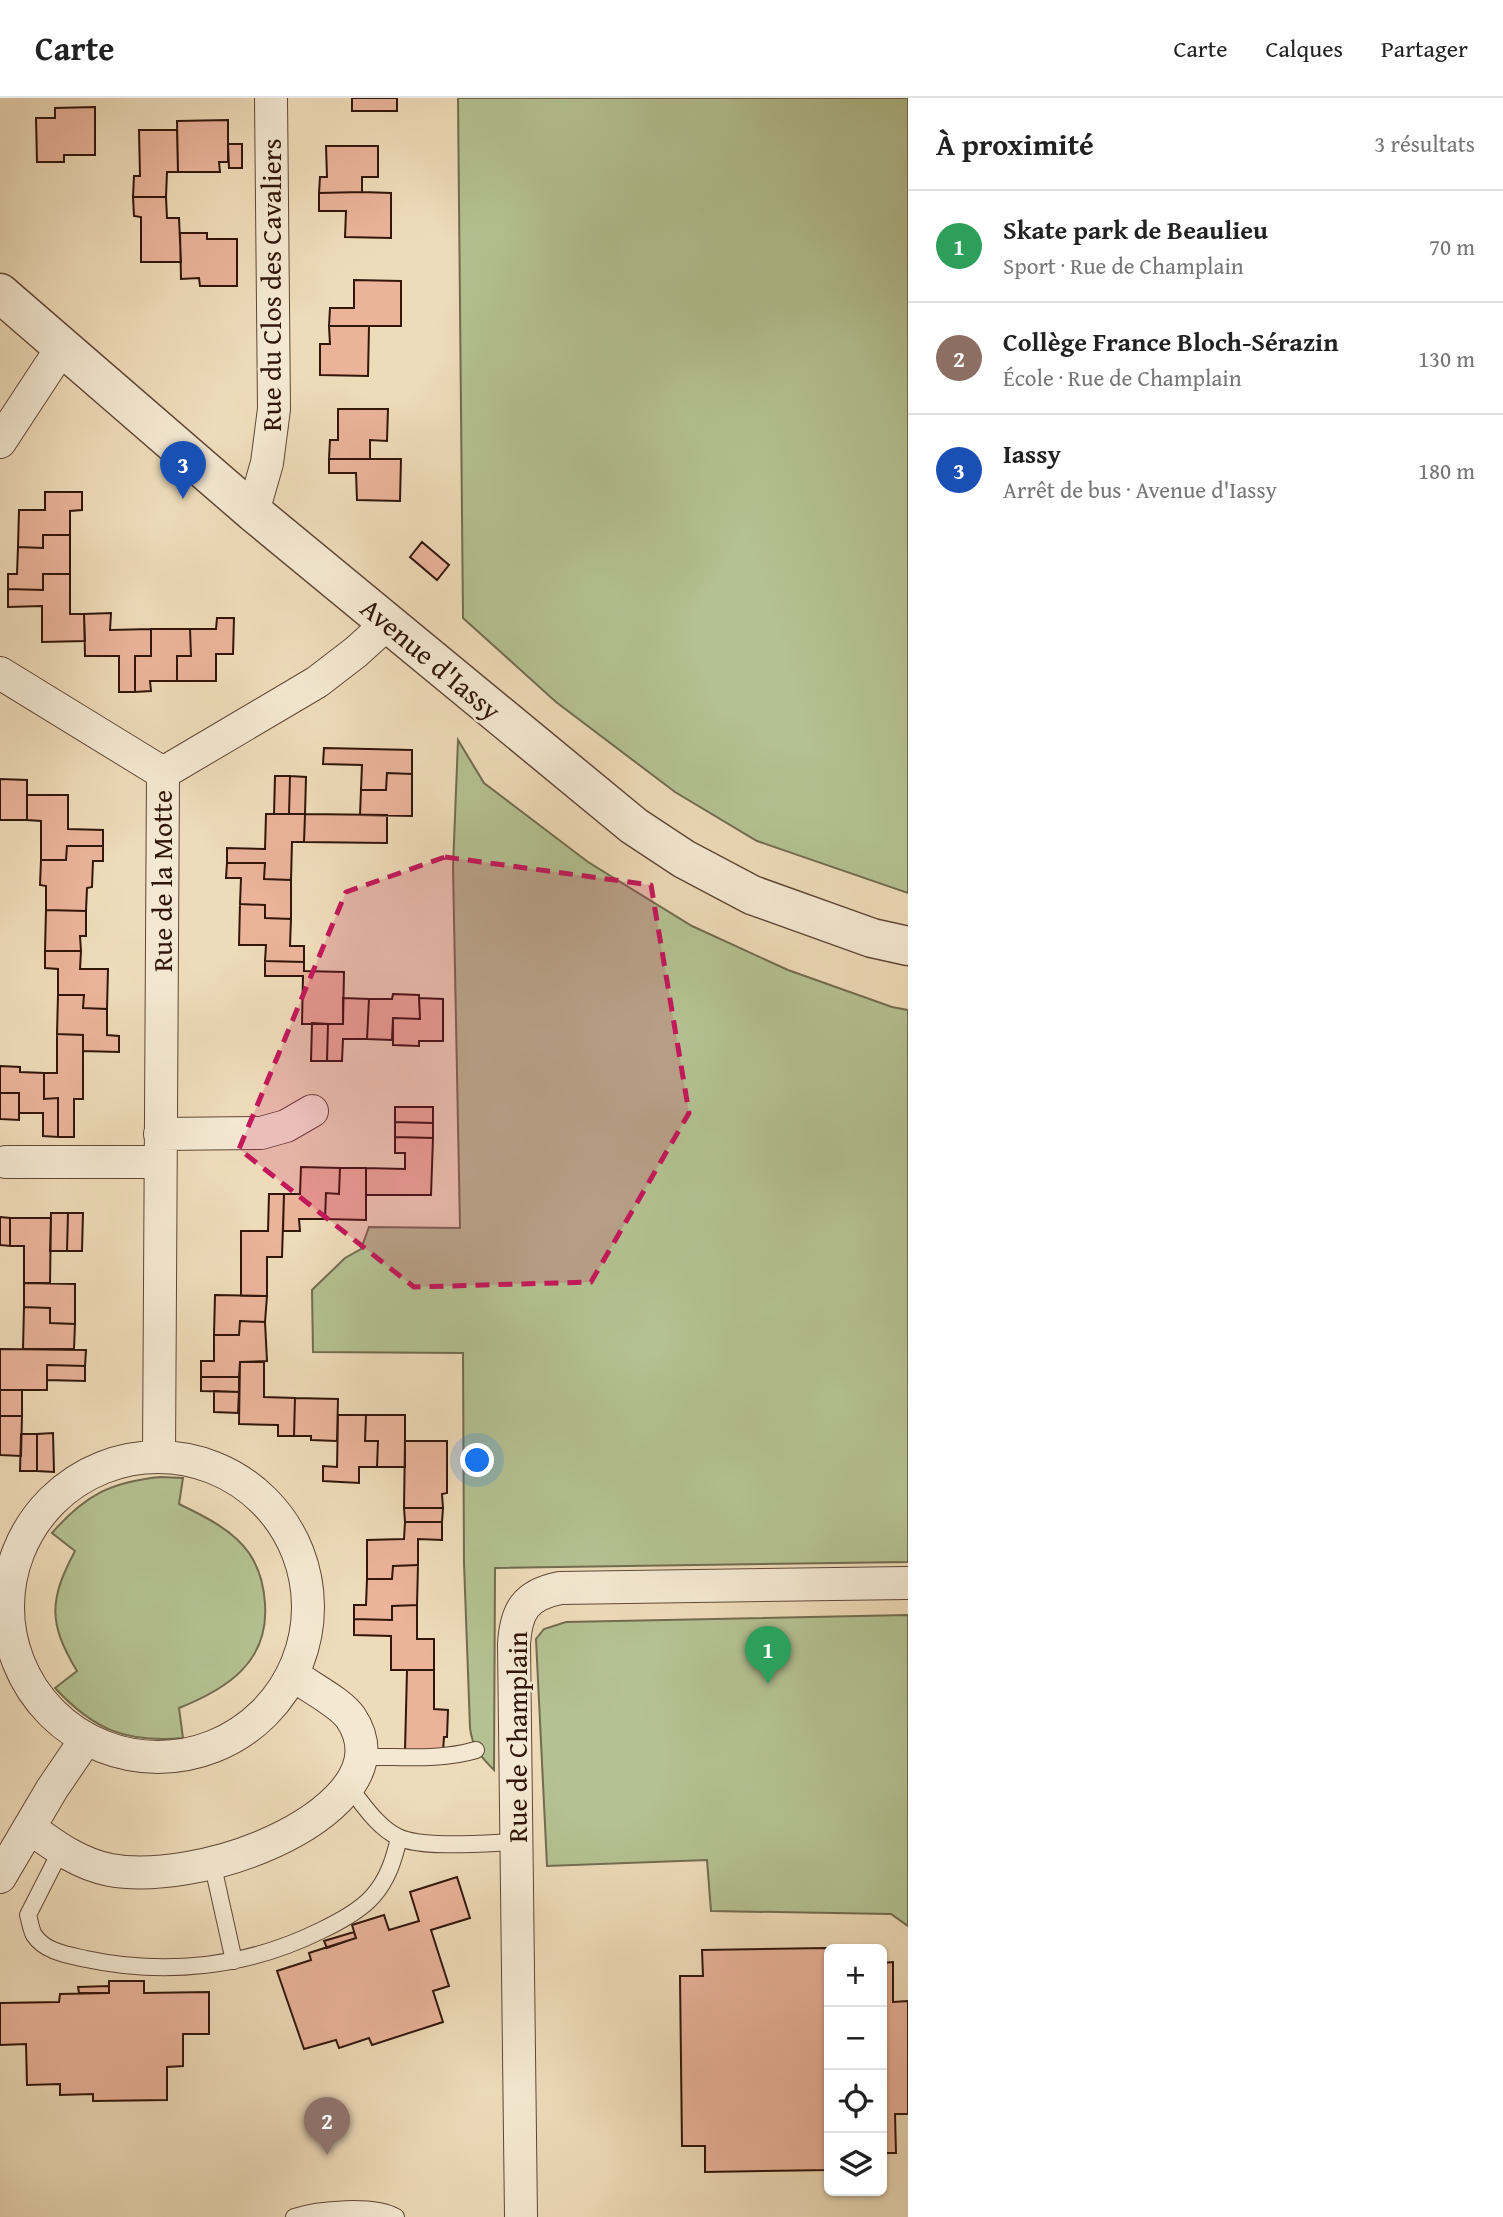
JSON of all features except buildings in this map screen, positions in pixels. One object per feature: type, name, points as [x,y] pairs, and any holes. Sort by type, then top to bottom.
[{"type":"street","name":"Rue du Clos des Cavaliers","points":[[253,512],[267,464],[274,409],[271,98]]},
{"type":"street","name":"Avenue d'Iassy","points":[[0,293],[253,512],[634,826],[684,859],[752,895],[872,938],[908,946]]},
{"type":"street","points":[[0,442],[63,346]]},
{"type":"street","name":"Rue de la Motte","points":[[159,1456],[163,773],[317,682],[388,623]]},
{"type":"street","points":[[0,673],[163,773]]},
{"type":"street","points":[[6,1162],[160,1148],[261,1133],[286,1126],[312,1111]]},
{"type":"street","points":[[159,1456],[190,1460],[215,1468],[264,1501],[285,1528],[298,1556],[306,1583],[307,1617],[303,1644],[292,1674],[277,1699],[259,1718],[235,1736],[205,1750],[155,1758],[120,1753],[86,1739],[54,1715],[30,1686],[13,1650],[8,1609],[9,1553],[42,1512],[72,1483],[96,1470],[133,1459],[159,1456]]},
{"type":"street","name":"Rue de Champlain","points":[[521,2217],[515,1633],[519,1613],[538,1595],[560,1588],[908,1583]]},
{"type":"street","points":[[30,1828],[61,1850],[94,1866],[128,1872],[153,1872],[212,1862],[260,1847],[305,1824],[349,1787],[356,1778],[361,1757],[356,1728],[346,1712],[292,1674]]},
{"type":"street","points":[[0,1877],[52,1789],[86,1739]]},
{"type":"lane","points":[[361,1757],[438,1757],[476,1750]]},
{"type":"lane","points":[[349,1787],[383,1827],[399,1838],[420,1842],[516,1842]]},
{"type":"lane","points":[[61,1850],[28,1915],[35,1936],[55,1952],[135,1967],[173,1968],[234,1961],[270,1953],[295,1944],[356,1911],[372,1898],[383,1883],[394,1861],[399,1838]]},
{"type":"lane","points":[[212,1862],[234,1961]]},
{"type":"lane","points":[[294,2217],[337,2210],[373,2211],[396,2217]]},
{"type":"highlighted area","points":[[445,857],[651,885],[689,1113],[591,1282],[414,1287],[239,1149],[346,892]]},
{"type":"green space","points":[[458,98],[908,98],[908,893],[757,841],[675,792],[556,702],[463,618]]},
{"type":"green space","points":[[458,740],[484,783],[588,862],[692,926],[788,970],[892,1007],[908,1010],[908,1562],[495,1568],[494,1770],[478,1751],[470,1728],[464,1563],[463,1353],[313,1352],[312,1290],[345,1258],[361,1249],[369,1227],[460,1228],[453,867]]},
{"type":"green space","points":[[160,1477],[183,1478],[179,1504],[217,1524],[242,1545],[259,1571],[265,1604],[260,1642],[242,1671],[213,1692],[179,1708],[183,1738],[163,1739],[112,1731],[83,1714],[55,1688],[77,1671],[61,1639],[55,1611],[60,1584],[75,1551],[52,1533],[76,1509],[100,1493],[127,1483]]},
{"type":"green space","points":[[908,1615],[908,1926],[891,1914],[711,1911],[707,1860],[547,1866],[536,1639],[544,1629],[566,1622]]},
{"type":"place","name":"Iassy","points":[[183,499]]},
{"type":"place","name":"Skate park de Beaulieu","points":[[768,1684]]},
{"type":"place","name":"Collège France Bloch-Sérazin","points":[[327,2155]]}]
